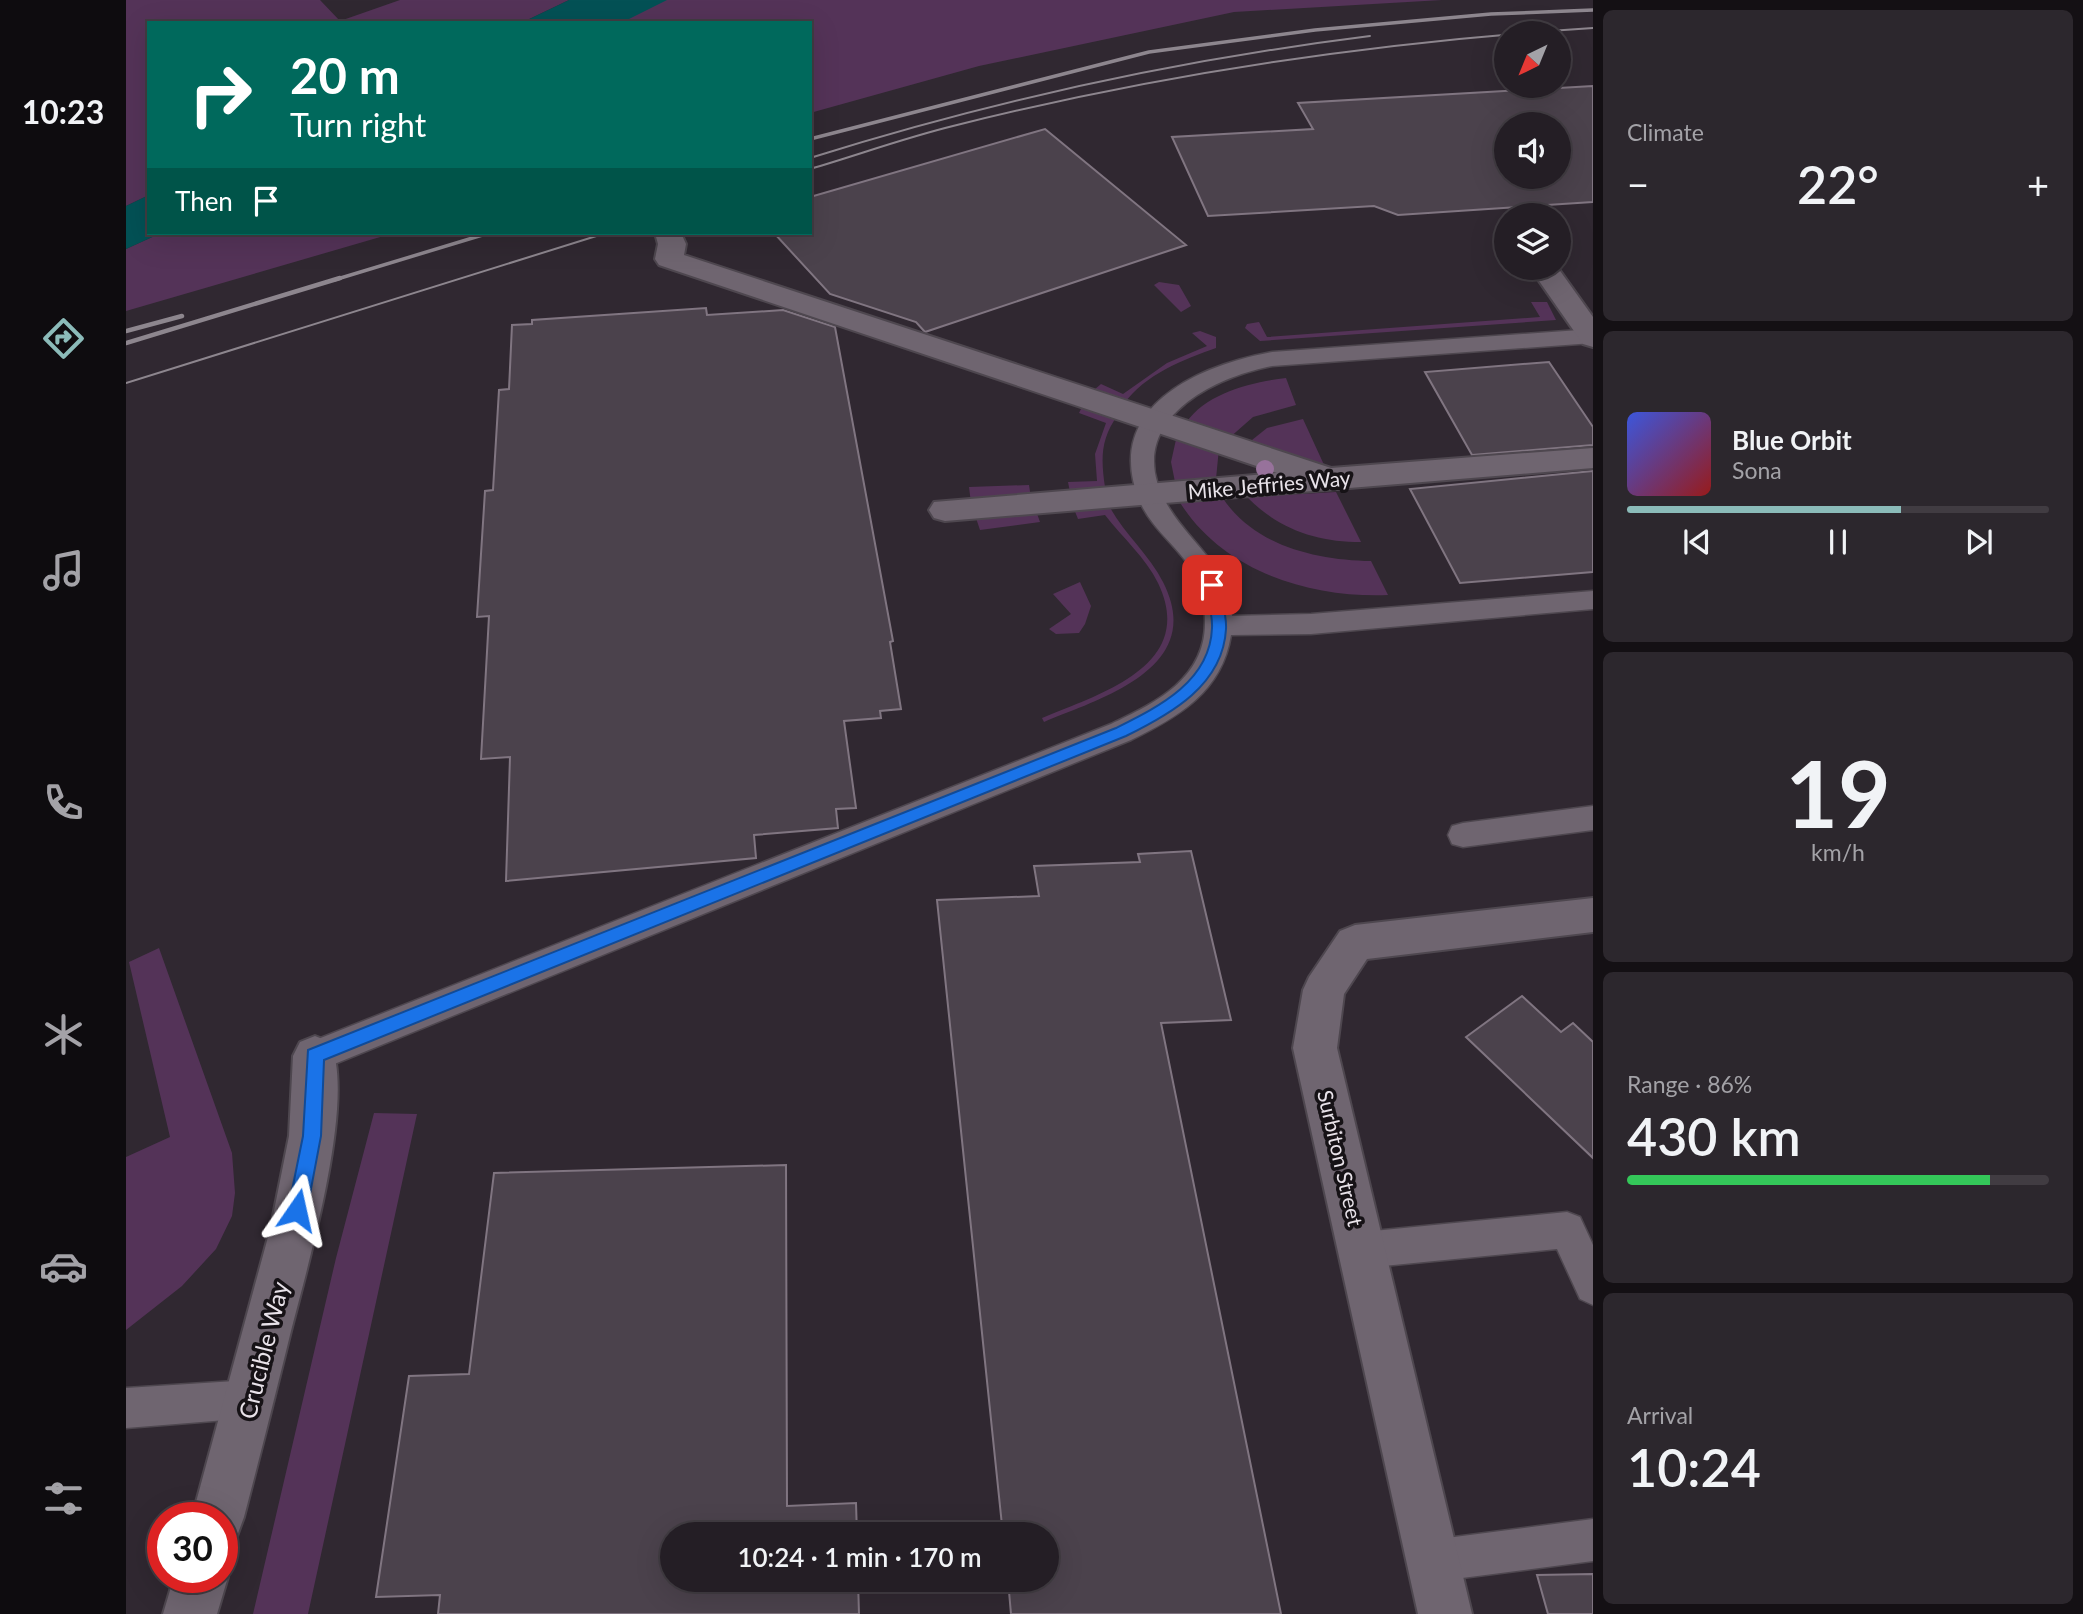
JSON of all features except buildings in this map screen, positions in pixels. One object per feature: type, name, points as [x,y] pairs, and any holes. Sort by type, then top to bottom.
[{"type":"street","points":[[669,235],[672,244],[669,259],[1329,479]]},
{"type":"street","points":[[1552,280],[1592,337]]},
{"type":"street","name":"Mike Jeffries Way","points":[[945,510],[1593,458]]},
{"type":"street","name":"Surbiton Street","points":[[1445,1614],[1315,1048],[1324,990],[1355,943],[1593,915]]},
{"type":"street","name":"Crucible Way","points":[[222,1502],[295,1226],[312,1136],[315,1056]]},
{"type":"street","points":[[190,1614],[196,1593]]},
{"type":"lane","points":[[315,1056],[1149,719],[1181,699],[1197,682],[1216,649],[1219,626],[1216,597],[1209,577],[1197,558],[1164,521],[1150,494],[1144,453],[1154,421],[1174,397],[1193,384],[1249,362],[1592,337]]},
{"type":"lane","points":[[1219,626],[1311,624],[1593,600]]},
{"type":"lane","points":[[1463,835],[1593,818]]},
{"type":"lane","points":[[1363,1250],[1567,1230],[1593,1286]]},
{"type":"lane","points":[[126,1408],[251,1399]]},
{"type":"lane","points":[[1431,1561],[1593,1540]]},
{"type":"shaded area","points":[[126,0],[320,0],[340,21],[147,21],[147,196],[126,206]]},
{"type":"shaded area","points":[[400,0],[569,0],[525,21],[340,21]]},
{"type":"shaded area","points":[[656,0],[1442,0],[1234,12],[979,66],[812,112],[812,21],[613,21]]},
{"type":"shaded area","points":[[157,235],[387,235],[126,311],[126,249]]},
{"type":"shaded area","points":[[1159,282],[1179,285],[1191,306],[1181,312],[1154,285]]},
{"type":"shaded area","points":[[1531,302],[1547,302],[1556,320],[1260,341],[1245,328],[1247,324],[1259,322],[1267,337],[1540,317]]},
{"type":"shaded area","points":[[1200,331],[1216,337],[1216,348],[1154,376],[1124,404],[1094,390],[1101,384],[1123,394],[1167,363],[1207,346],[1192,333]]},
{"type":"shaded area","points":[[1286,378],[1296,405],[1253,417],[1228,439],[1186,423],[1205,404],[1217,397],[1259,382]]},
{"type":"shaded area","points":[[1083,405],[1118,415],[1108,433],[1103,450],[1105,487],[1070,492],[1068,482],[1097,481],[1095,454],[1106,423],[1079,413]]},
{"type":"shaded area","points":[[1303,419],[1325,467],[1247,444],[1267,428]]},
{"type":"shaded area","points":[[1177,435],[1219,448],[1216,479],[1175,482],[1171,462]]},
{"type":"shaded area","points":[[1029,485],[1031,498],[971,503],[969,487]]},
{"type":"shaded area","points":[[1336,492],[1361,542],[1329,539],[1299,532],[1272,518],[1247,497]]},
{"type":"shaded area","points":[[1222,497],[1235,514],[1269,539],[1308,553],[1371,561],[1388,595],[1358,595],[1298,585],[1243,562],[1219,546],[1197,525],[1179,501]]},
{"type":"shaded area","points":[[1108,504],[1163,582],[1173,612],[1171,637],[1160,658],[1142,675],[1119,690],[1044,722],[1042,718],[1114,687],[1136,673],[1154,656],[1165,636],[1167,612],[1158,583],[1147,565],[1105,515],[1078,519],[1074,509]]},
{"type":"shaded area","points":[[1035,508],[1040,522],[980,530],[974,512]]},
{"type":"shaded area","points":[[1080,582],[1091,606],[1085,624],[1079,633],[1056,634],[1049,629],[1071,614],[1053,594]]},
{"type":"shaded area","points":[[159,948],[232,1153],[235,1193],[232,1216],[216,1249],[182,1286],[126,1330],[126,1157],[170,1137],[129,962]]},
{"type":"shaded area","points":[[374,1113],[417,1114],[308,1614],[253,1614],[336,1258]]},
{"type":"water","points":[[569,0],[667,0],[625,21],[525,21]]},
{"type":"water","points":[[147,196],[147,235],[157,235],[126,249],[126,206]]},
{"type":"tram line","points":[[812,168],[953,126],[1191,75],[1351,51],[1593,28]]},
{"type":"tram line","points":[[812,157],[948,118],[1087,84],[1228,57],[1370,36]]},
{"type":"tram line","points":[[126,383],[600,235]]},
{"type":"railway","points":[[812,138],[1149,52],[1315,30],[1491,14],[1593,10]]},
{"type":"railway","points":[[334,280],[482,235]]},
{"type":"railway","points":[[126,343],[340,278]]},
{"type":"railway","points":[[126,331],[182,316]]},
{"type":"route","points":[[297,1210],[312,1136],[315,1056],[1121,732],[1160,713],[1181,699],[1197,682],[1216,649],[1219,637],[1218,607],[1212,585]]}]
